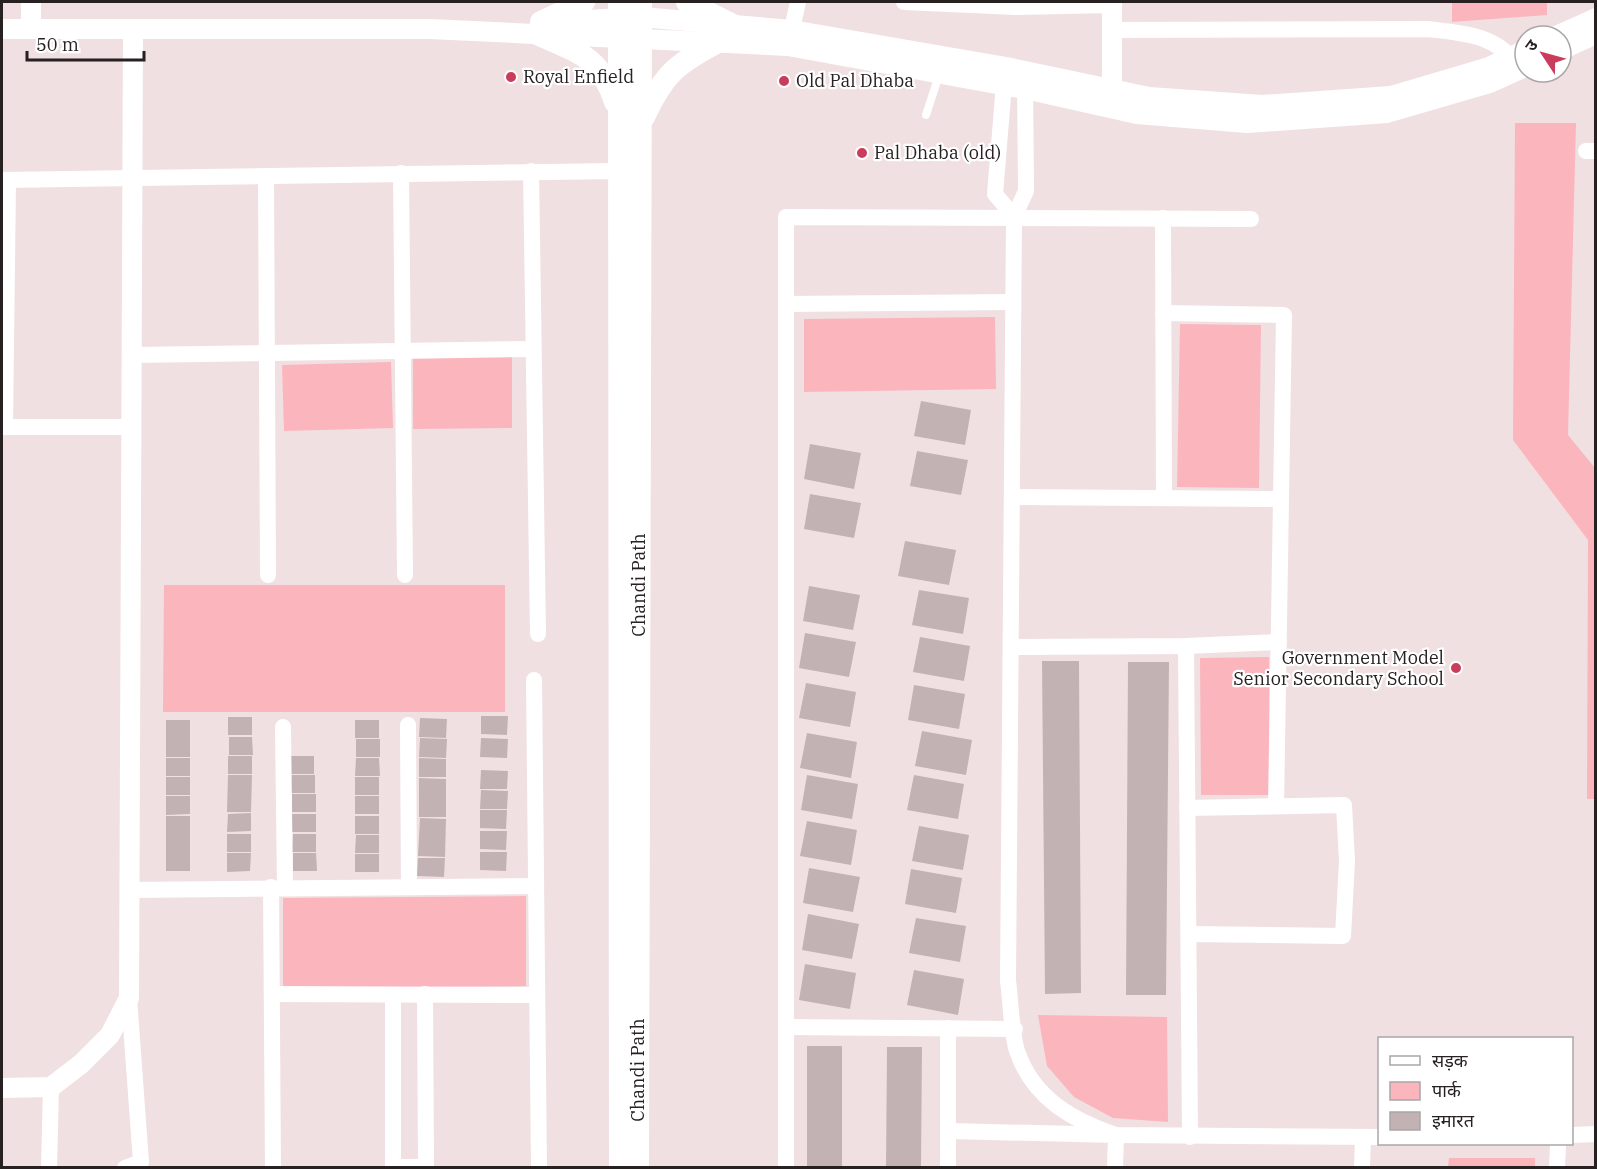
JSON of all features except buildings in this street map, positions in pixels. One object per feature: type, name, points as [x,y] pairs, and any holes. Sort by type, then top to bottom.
[{"type":"main road","points":[[584,2],[538,28],[595,64],[607,80],[619,115]]},
{"type":"main road","points":[[641,124],[655,92],[670,72],[724,33],[687,2]]},
{"type":"main road","name":"Chandi Path","points":[[620,1167],[619,115],[630,18]]},
{"type":"main road","name":"Chandi Path","points":[[630,18],[641,124],[638,1167]]},
{"type":"street","points":[[31,2],[31,29]]},
{"type":"street","points":[[790,38],[798,2]]},
{"type":"street","points":[[904,2],[1016,7],[1112,3],[1112,98]]},
{"type":"street","points":[[2,29],[538,28],[630,18],[724,33],[790,38],[1015,78],[1112,98],[1149,97],[1262,105],[1391,96],[1489,67],[1513,62]]},
{"type":"street","points":[[1573,28],[1596,18]]},
{"type":"street","points":[[125,1167],[141,1162],[129,998],[133,29]]},
{"type":"street","points":[[1112,30],[1428,29],[1471,34],[1493,42],[1513,56]]},
{"type":"street","points":[[1573,45],[1596,34]]},
{"type":"street","points":[[1015,78],[1026,191],[1014,217],[1008,981],[1017,1050],[1030,1079],[1056,1107],[1084,1124],[1116,1135]]},
{"type":"street","points":[[1014,217],[995,194],[1015,78]]},
{"type":"street","points":[[531,171],[538,634]]},
{"type":"street","points":[[131,427],[3,427],[5,180],[619,171]]},
{"type":"street","points":[[401,173],[405,574]]},
{"type":"street","points":[[266,176],[268,574]]},
{"type":"street","points":[[786,1167],[786,217],[1251,219]]},
{"type":"street","points":[[1163,218],[1164,498]]},
{"type":"street","points":[[786,304],[1013,302]]},
{"type":"street","points":[[1163,313],[1284,315],[1276,806]]},
{"type":"street","points":[[132,355],[532,349]]},
{"type":"street","points":[[1012,497],[1281,499]]},
{"type":"street","points":[[1011,647],[1186,646],[1279,642]]},
{"type":"street","points":[[1186,646],[1190,1137]]},
{"type":"street","points":[[534,680],[539,1167]]},
{"type":"street","points":[[408,725],[409,887]]},
{"type":"street","points":[[273,1167],[272,994],[283,727]]},
{"type":"street","points":[[1187,808],[1344,805],[1347,870],[1343,936],[1189,934]]},
{"type":"street","points":[[129,890],[536,886]]},
{"type":"street","points":[[272,994],[537,995]]},
{"type":"street","points":[[393,995],[393,1167],[426,1167],[425,994]]},
{"type":"street","points":[[2,1088],[51,1087],[81,1064],[110,1035],[129,998]]},
{"type":"street","points":[[786,1027],[1015,1029]]},
{"type":"street","points":[[948,1028],[948,1167]]},
{"type":"street","points":[[49,1167],[51,1087]]},
{"type":"street","points":[[948,1131],[1190,1137],[1371,1137],[1362,1167]]},
{"type":"street","points":[[1573,1135],[1596,1134]]},
{"type":"street","points":[[1115,1167],[1116,1135]]},
{"type":"street","points":[[1557,1167],[1558,1145]]},
{"type":"lane","points":[[926,114],[940,65]]},
{"type":"green space","points":[[1452,2],[1547,2],[1547,15],[1452,22]]},
{"type":"green space","points":[[1515,123],[1576,123],[1568,435],[1595,468],[1595,799],[1587,799],[1588,540],[1513,440]]},
{"type":"green space","points":[[995,317],[996,389],[804,392],[804,319]]},
{"type":"green space","points":[[1180,324],[1261,325],[1259,488],[1177,487]]},
{"type":"green space","points":[[512,356],[512,428],[413,429],[413,358]]},
{"type":"green space","points":[[391,362],[393,428],[284,431],[282,365]]},
{"type":"green space","points":[[164,585],[505,585],[505,712],[163,712]]},
{"type":"green space","points":[[1269,657],[1270,795],[1201,795],[1200,658]]},
{"type":"green space","points":[[526,896],[526,986],[283,988],[283,898]]},
{"type":"green space","points":[[1038,1015],[1167,1017],[1168,1122],[1113,1118],[1074,1097],[1047,1066]]},
{"type":"green space","points":[[1449,1158],[1535,1158],[1535,1167],[1448,1167]]},
{"type":"place","name":"Royal Enfield","points":[[511,77]]},
{"type":"place","name":"Old Pal Dhaba","points":[[784,81]]},
{"type":"place","name":"Pal Dhaba (old)","points":[[862,153]]},
{"type":"place","name":"Government Model Senior Secondary School","points":[[1456,668]]}]
